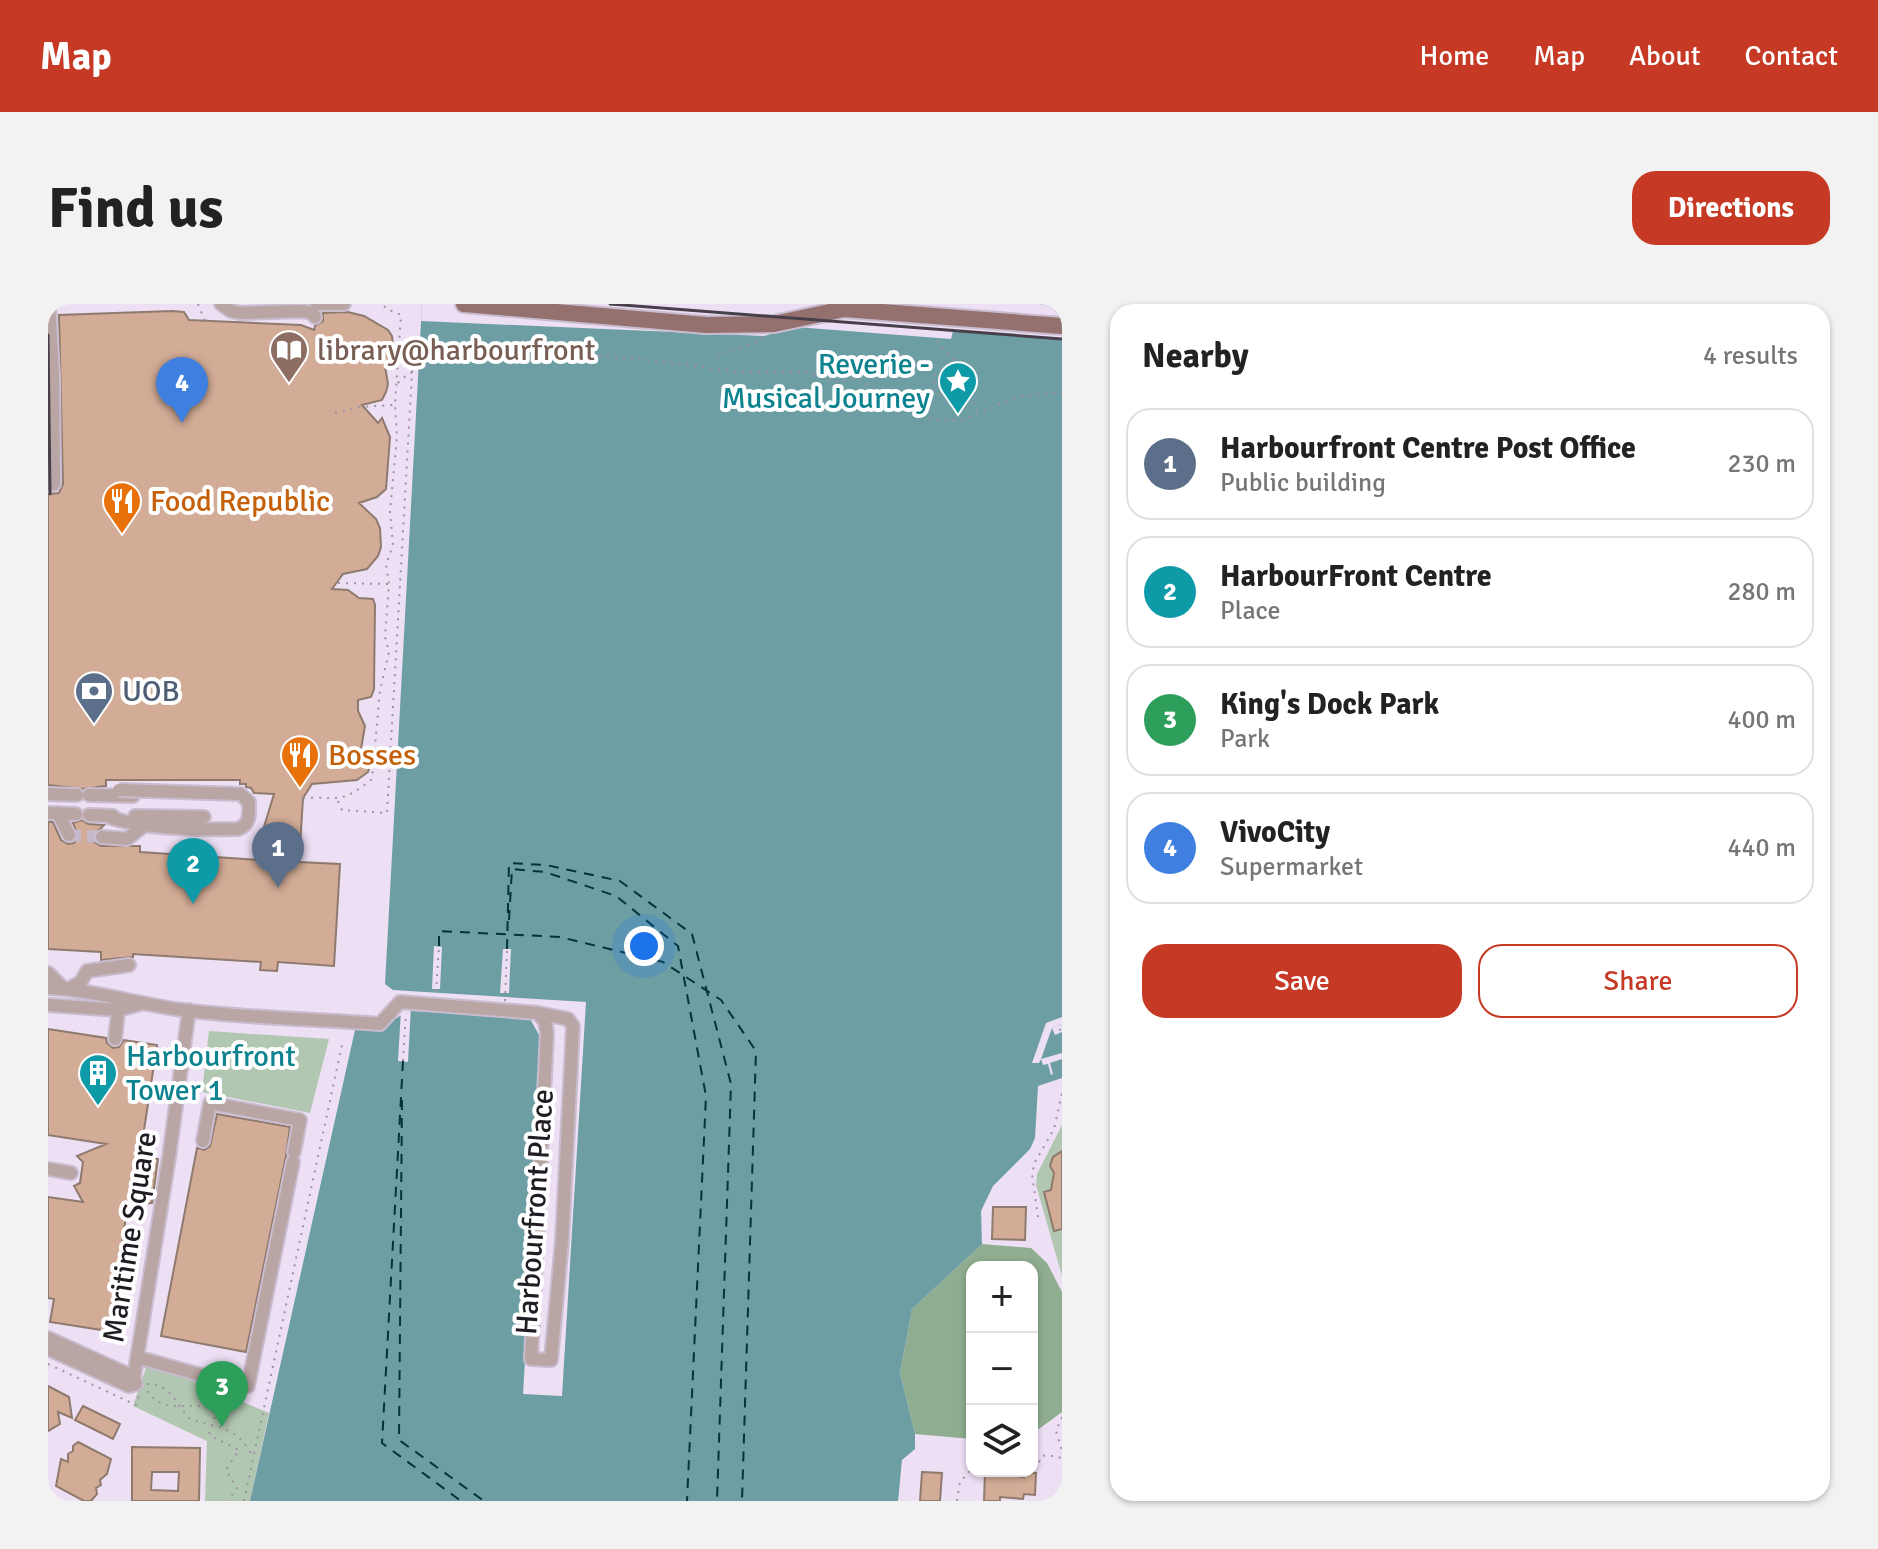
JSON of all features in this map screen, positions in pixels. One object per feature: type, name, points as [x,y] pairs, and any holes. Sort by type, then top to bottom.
[{"type":"main road","points":[[464,304],[706,325],[774,324],[844,309],[1062,326]]},
{"type":"street","points":[[48,484],[54,484],[49,304]]},
{"type":"street","points":[[221,304],[240,313],[312,313],[344,304]]},
{"type":"street","points":[[69,835],[53,813],[51,794],[196,798],[214,796],[221,781]]},
{"type":"street","points":[[88,795],[119,790],[240,794],[249,802],[249,820],[238,829],[121,822],[107,816]]},
{"type":"street","points":[[53,813],[204,817]]},
{"type":"street","points":[[102,837],[127,839],[146,824]]},
{"type":"street","points":[[48,973],[66,989],[76,986],[87,971],[129,965]]},
{"type":"street","name":"Harbourfront Place","points":[[48,988],[119,996],[140,1004],[189,1010],[380,1024],[400,1002],[538,1013],[568,1019],[573,1026],[562,1241],[551,1360],[531,1359],[547,1033],[545,1022],[538,1013]]},
{"type":"street","points":[[115,1039],[119,996]]},
{"type":"street","name":"Harbourfront Place","points":[[48,1005],[118,1010],[140,1004]]},
{"type":"street","name":"Maritime Square","points":[[135,1383],[189,1010]]},
{"type":"street","points":[[137,1357],[243,1387],[250,1385],[300,1120],[210,1103],[203,1141]]},
{"type":"street","points":[[48,1169],[71,1173]]},
{"type":"street","points":[[48,1338],[135,1383]]},
{"type":"street","points":[[48,1349],[135,1383]]},
{"type":"path","points":[[198,304],[205,321]]},
{"type":"path","points":[[303,798],[337,800],[347,797],[372,779],[380,690],[389,652],[385,637],[389,584],[386,565],[393,545],[390,511],[397,437],[395,405],[401,315],[382,304]]},
{"type":"path","points":[[717,355],[758,342],[774,324]]},
{"type":"path","points":[[937,341],[957,363],[978,413]]},
{"type":"path","points":[[559,353],[577,346]]},
{"type":"path","points":[[398,383],[419,369],[488,358],[559,353],[659,361],[737,372],[807,372],[836,382],[859,378]]},
{"type":"path","points":[[337,800],[342,810],[387,813],[413,356]]},
{"type":"path","points":[[832,363],[926,418],[949,421],[1010,399],[1062,393]]},
{"type":"path","points":[[957,363],[935,375],[935,394],[955,396],[959,368]]},
{"type":"path","points":[[335,413],[358,407],[395,405]]},
{"type":"path","points":[[393,545],[401,545]]},
{"type":"path","points":[[338,583],[389,584]]},
{"type":"path","points":[[387,664],[395,663]]},
{"type":"path","points":[[435,998],[439,946]]},
{"type":"path","points":[[505,1002],[507,949]]},
{"type":"path","points":[[403,1061],[406,1009]]},
{"type":"path","points":[[244,1501],[343,1040]]},
{"type":"path","points":[[1038,1217],[1032,1174],[1035,1162],[1054,1129],[1062,1093]]},
{"type":"path","points":[[273,1328],[281,1330]]},
{"type":"path","points":[[48,1364],[136,1405],[135,1383]]},
{"type":"path","points":[[135,1383],[161,1385],[168,1389],[190,1419],[231,1431],[244,1442],[254,1458]]},
{"type":"path","points":[[135,1383],[157,1402],[168,1407],[205,1406],[216,1414],[209,1432],[211,1436],[239,1450],[226,1470],[237,1488],[228,1501]]},
{"type":"path","points":[[1062,1417],[1056,1431],[1062,1451]]},
{"type":"path","points":[[1038,1464],[1042,1456],[1062,1458]]},
{"type":"path","points":[[957,1501],[960,1482],[966,1476]]},
{"type":"shaded area","points":[[422,304],[1062,304],[1062,1024],[1052,1028],[1055,1035],[1062,1032],[1062,1078],[1038,1086],[1035,1138],[1030,1149],[993,1186],[981,1211],[982,1244],[912,1309],[900,1373],[915,1434],[915,1449],[902,1460],[898,1501],[250,1501],[355,1030],[377,1030],[408,1011],[528,1015],[544,1044],[523,1394],[562,1396],[586,1002],[393,990],[385,984]]},
{"type":"shaded area","points":[[209,1031],[329,1039],[310,1113],[202,1092]]},
{"type":"shaded area","points":[[1062,1125],[1062,1276],[1036,1185],[1037,1174]]},
{"type":"shaded area","points":[[982,1244],[1031,1248],[1047,1263],[1062,1292],[1062,1412],[1038,1430],[1038,1261],[966,1261],[966,1438],[915,1434],[900,1373],[912,1309]]},
{"type":"shaded area","points":[[148,1362],[269,1413],[250,1501],[205,1501],[207,1441],[133,1406]]},
{"type":"pier","points":[[422,304],[1062,304],[1062,339],[953,331],[951,339],[796,327],[764,336],[421,321]]},
{"type":"pier","points":[[434,946],[442,947],[440,989],[432,989]]},
{"type":"pier","points":[[503,949],[511,949],[509,993],[500,993]]},
{"type":"pier","points":[[411,1007],[408,1062],[398,1061],[401,1010]]},
{"type":"pier","points":[[1062,1017],[1062,1024],[1052,1028],[1039,1063],[1032,1063],[1046,1023]]},
{"type":"pier","points":[[1062,1053],[1062,1059],[1050,1063],[1051,1075],[1048,1064],[1043,1065],[1041,1059]]},
{"type":"pier","points":[[48,1483],[85,1501],[48,1501]]},
{"type":"building","points":[[184,312],[189,320],[301,325],[314,330],[323,321],[323,313],[348,312],[364,316],[388,330],[392,336],[393,346],[385,366],[386,392],[382,400],[362,405],[378,423],[382,418],[390,437],[386,489],[377,497],[359,503],[376,519],[381,547],[367,569],[343,574],[332,589],[348,590],[359,598],[373,599],[375,605],[374,689],[371,697],[358,700],[358,711],[365,726],[361,749],[364,759],[370,758],[370,765],[368,772],[357,780],[312,784],[303,798],[299,862],[340,864],[334,966],[278,962],[277,971],[260,970],[261,962],[133,954],[133,957],[101,960],[101,952],[48,949],[48,822],[53,822],[61,840],[68,844],[74,843],[78,836],[73,823],[82,820],[88,824],[104,825],[93,836],[94,842],[101,846],[140,846],[140,852],[260,860],[264,827],[274,794],[254,793],[246,784],[240,784],[240,780],[106,780],[106,786],[83,789],[48,785],[48,494],[59,493],[63,484],[59,315]]},
{"type":"building","points":[[48,1029],[106,1038],[113,1048],[119,1047],[124,1040],[157,1045],[140,1156],[158,1159],[152,1203],[128,1204],[108,1331],[50,1322],[54,1299],[48,1298],[48,1197],[83,1202],[74,1186],[80,1183],[83,1162],[77,1156],[106,1144],[48,1135]]},
{"type":"building","points":[[217,1114],[290,1127],[246,1352],[161,1336],[197,1148],[205,1150],[210,1146]]},
{"type":"building","points":[[1062,1151],[1062,1229],[1054,1231],[1044,1192],[1051,1190],[1054,1173],[1050,1166],[1053,1157]]},
{"type":"building","points":[[993,1207],[1026,1207],[1025,1240],[992,1239]]},
{"type":"building","points":[[48,1386],[69,1397],[72,1418],[58,1412],[60,1424],[48,1431]]},
{"type":"building","points":[[83,1406],[120,1424],[113,1439],[75,1420]]},
{"type":"building","points":[[78,1442],[111,1459],[107,1474],[100,1480],[101,1485],[96,1488],[97,1494],[91,1501],[84,1501],[56,1486],[61,1459],[68,1462],[68,1454]]},
{"type":"building","points":[[132,1447],[200,1448],[199,1501],[132,1501]],"holes":[[[152,1472],[179,1472],[178,1491],[151,1490]]]},
{"type":"building","points":[[922,1472],[942,1473],[940,1501],[920,1501]]},
{"type":"building","points":[[985,1477],[1036,1477],[1035,1495],[1024,1494],[1023,1499],[1000,1497],[1000,1501],[984,1501]]},
{"type":"ferry route","points":[[507,949],[509,863],[546,865],[620,881],[692,934],[731,1084],[717,1501]]},
{"type":"ferry route","points":[[509,920],[512,869],[545,872],[616,896],[678,946],[706,1096],[687,1501]]},
{"type":"ferry route","points":[[439,946],[439,931],[560,937],[663,962],[721,1000],[756,1051],[742,1501]]},
{"type":"ferry route","points":[[403,1061],[382,1443],[461,1501]]},
{"type":"ferry route","points":[[402,1100],[399,1440],[484,1501]]},
{"type":"tunnel","points":[[69,835],[102,837]]},
{"type":"railway","points":[[48,317],[50,304]]},
{"type":"railway","points":[[610,304],[1062,339]]},
{"type":"railway","points":[[48,335],[50,494]]},
{"type":"place","name":"library@harbourfront","points":[[289,384]]},
{"type":"place","name":"Reverie - Musical Journey","points":[[958,415]]},
{"type":"place","name":"VivoCity","points":[[182,423]]},
{"type":"place","name":"Food Republic","points":[[122,535]]},
{"type":"place","name":"UOB","points":[[94,725]]},
{"type":"place","name":"Bosses","points":[[300,789]]},
{"type":"place","name":"Harbourfront Centre Post Office","points":[[278,888]]},
{"type":"place","name":"HarbourFront Centre","points":[[193,904]]},
{"type":"place","name":"Harbourfront Tower 1","points":[[98,1107]]},
{"type":"place","name":"King's Dock Park","points":[[222,1427]]}]
